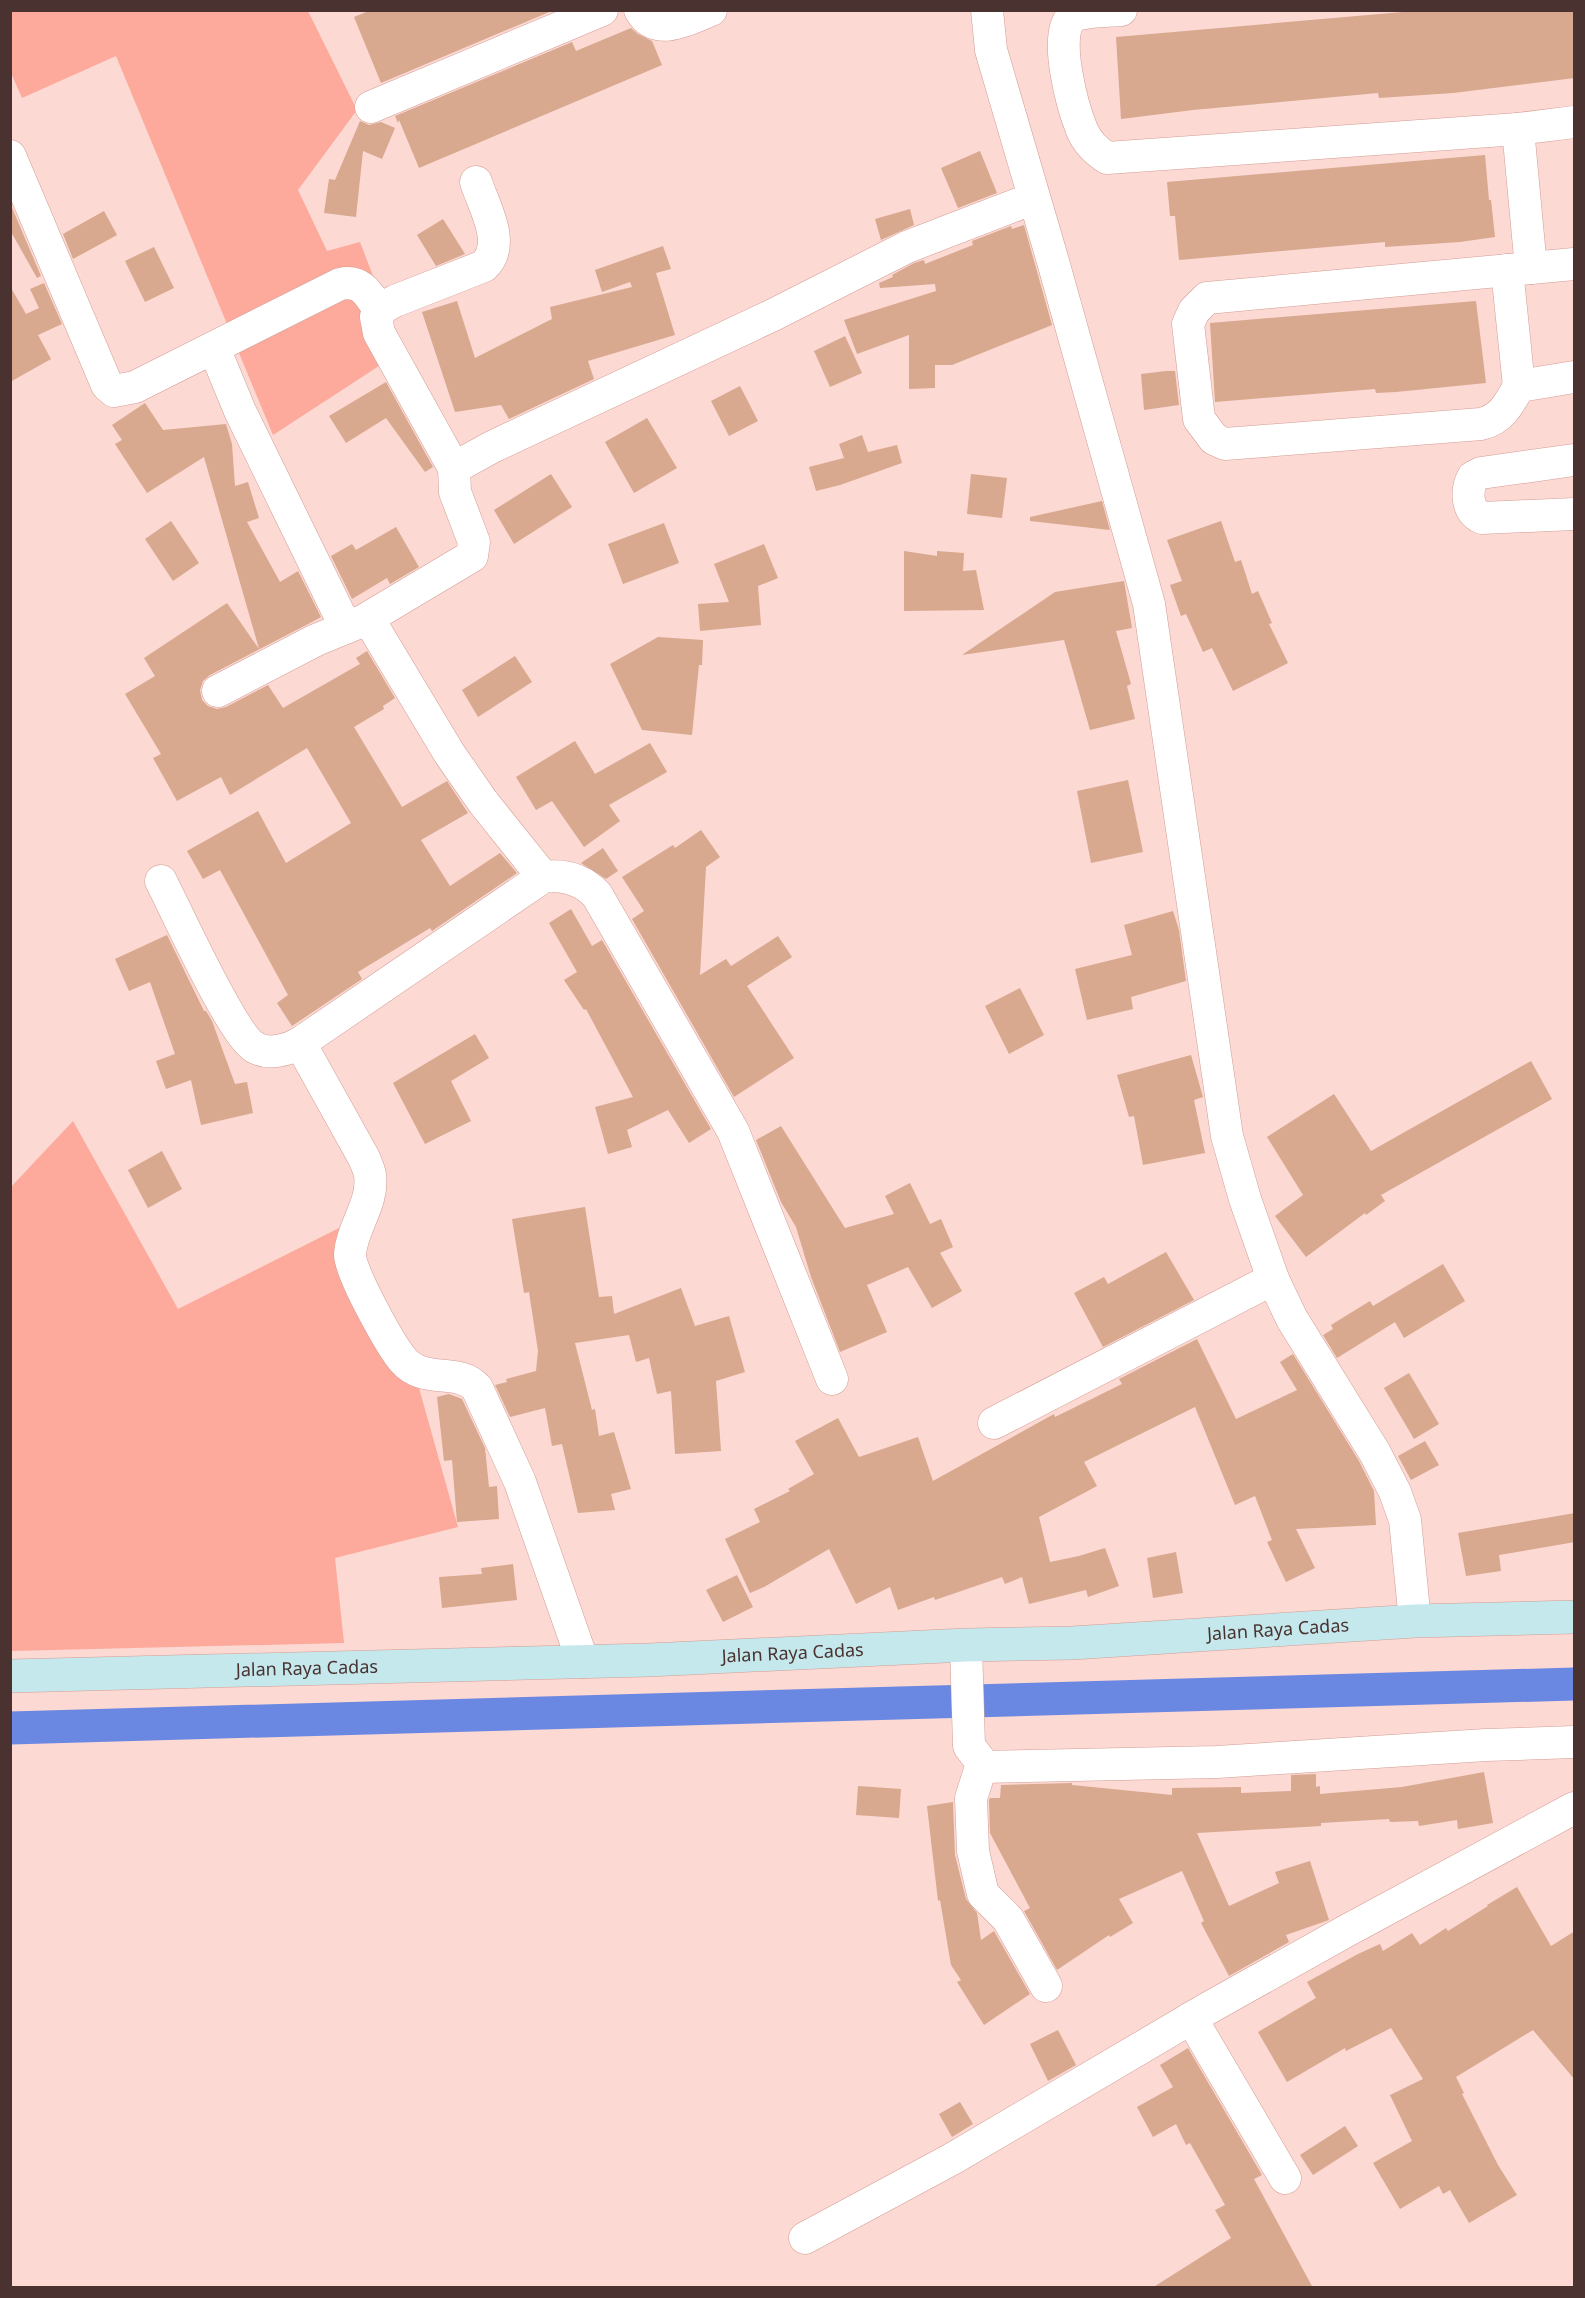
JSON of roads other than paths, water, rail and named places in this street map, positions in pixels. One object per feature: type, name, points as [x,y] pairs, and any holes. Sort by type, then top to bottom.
[{"type":"street","points":[[372,107],[602,10]]},
{"type":"street","points":[[640,10],[649,20],[666,25],[682,22],[711,10]]},
{"type":"street","points":[[987,10],[991,50],[1149,604],[1227,1136],[1245,1199],[1273,1279],[1292,1319],[1375,1454],[1395,1492],[1405,1520],[1414,1621]]},
{"type":"street","points":[[1121,10],[1076,14],[1068,22],[1063,40],[1067,77],[1083,132],[1098,153],[1107,158],[1518,129],[1575,122]]},
{"type":"street","points":[[1518,129],[1519,269],[1519,386],[1507,408],[1498,418],[1481,424],[1225,444],[1214,439],[1199,419],[1188,324],[1194,311],[1208,298],[1519,269],[1575,264]]},
{"type":"street","points":[[10,156],[109,388],[117,392],[135,387],[340,284],[349,282],[358,284],[380,311]]},
{"type":"street","points":[[218,691],[357,622],[472,556],[475,550],[474,542],[455,492],[454,468],[379,333],[375,319],[380,311],[395,301],[484,266],[491,259],[495,252],[494,235],[476,182]]},
{"type":"street","points":[[454,468],[492,447],[773,315],[907,247],[1034,198]]},
{"type":"street","points":[[214,348],[240,411],[357,622],[483,802],[543,877]]},
{"type":"street","points":[[1519,386],[1575,377]]},
{"type":"street","points":[[1574,455],[1481,472],[1473,477],[1468,490],[1469,504],[1482,518],[1575,514]]},
{"type":"street","points":[[161,881],[220,999],[248,1043],[257,1049],[274,1051],[291,1048],[300,1043],[543,877],[557,875],[588,886],[597,895],[733,1131],[831,1379]]},
{"type":"street","points":[[300,1043],[364,1158],[370,1174],[370,1191],[351,1249],[352,1268],[395,1350],[405,1362],[414,1369],[429,1375],[466,1378],[477,1388],[520,1482],[583,1662]]},
{"type":"street","points":[[994,1423],[1273,1279]]},
{"type":"street","name":"Jalan Raya Cadas","points":[[10,1676],[583,1662],[966,1657],[1071,1643],[1414,1621],[1575,1617]]},
{"type":"street","points":[[966,1657],[975,1757],[971,1798],[973,1851],[983,1894],[1008,1919],[1046,1986]]},
{"type":"street","points":[[975,1757],[1217,1762],[1486,1744],[1575,1742]]},
{"type":"street","points":[[805,2238],[962,2153],[1191,2018],[1348,1930],[1575,1808]]},
{"type":"street","points":[[1191,2018],[1285,2178]]},
{"type":"waterway","points":[[10,1728],[1574,1684]]}]
